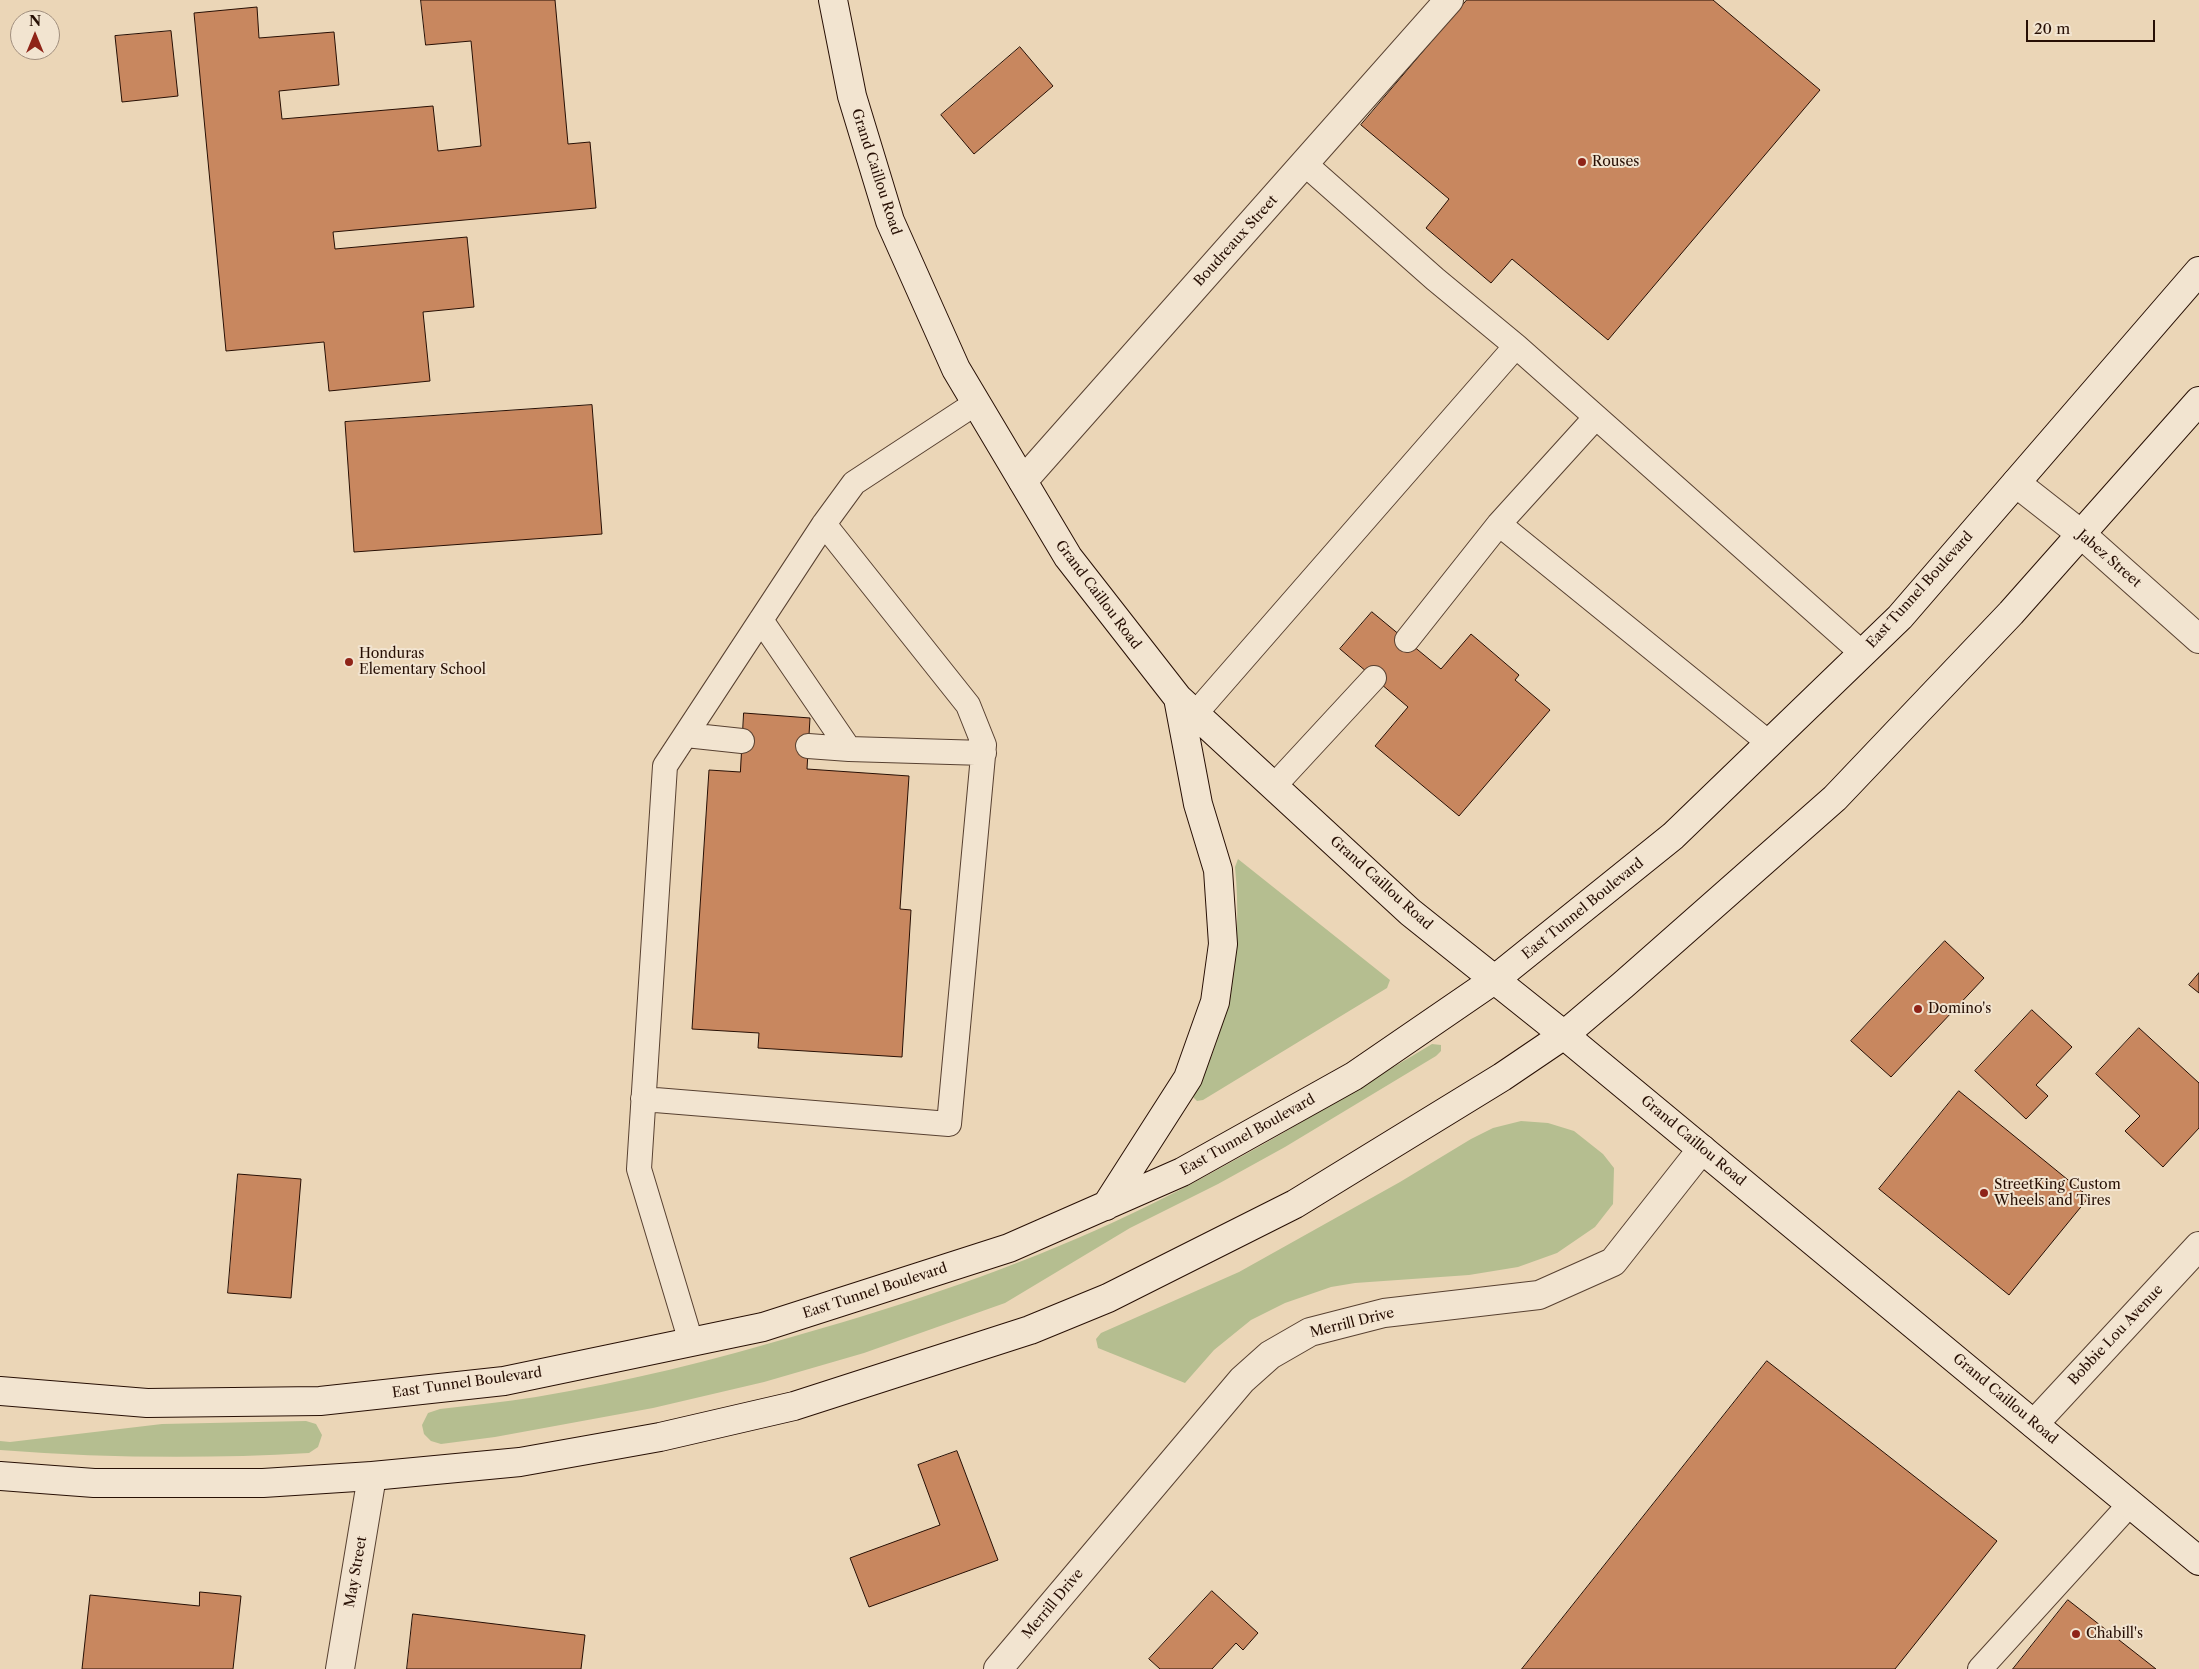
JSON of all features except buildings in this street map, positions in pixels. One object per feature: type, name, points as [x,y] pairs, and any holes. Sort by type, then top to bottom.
[{"type":"main road","name":"Grand Caillou Road","points":[[833,0],[852,96],[890,221],[956,369],[1068,557],[1187,706],[1410,912],[1564,1035],[2199,1561]]},
{"type":"main road","name":"Boudreaux Street","points":[[1023,481],[1449,0]]},
{"type":"main road","name":"East Tunnel Boulevard","points":[[0,1391],[147,1403],[320,1401],[504,1381],[763,1327],[1010,1248],[1182,1172],[1354,1076],[1494,980],[1673,836],[1900,617],[2199,271]]},
{"type":"main road","points":[[0,1476],[94,1483],[263,1483],[372,1476],[520,1462],[660,1437],[794,1406],[1030,1330],[1108,1298],[1295,1204],[1502,1077],[1564,1035],[1835,798],[2011,613],[2199,401]]},
{"type":"main road","name":"Jabez Street","points":[[2016,483],[2081,534],[2199,639]]},
{"type":"main road","points":[[1106,1206],[1188,1078],[1215,1002],[1223,944],[1218,870],[1198,804],[1187,706]]},
{"type":"main road","name":"Merrill Drive","points":[[998,1669],[1242,1380],[1270,1356],[1310,1332],[1384,1313],[1540,1295],[1613,1262],[1702,1149]]},
{"type":"main road","name":"Bobbie Lou Avenue","points":[[2034,1424],[2199,1246]]},
{"type":"main road","name":"May Street","points":[[340,1669],[372,1476]]},
{"type":"lane","points":[[1305,164],[1435,279],[1516,346],[1862,653]]},
{"type":"lane","points":[[1187,706],[1516,346]]},
{"type":"lane","points":[[691,1342],[639,1169],[665,766],[824,524],[854,483],[976,403]]},
{"type":"lane","points":[[1407,640],[1499,524],[1596,417]]},
{"type":"lane","points":[[644,1099],[949,1124],[984,745],[968,706],[824,524]]},
{"type":"lane","points":[[1499,524],[1769,743]]},
{"type":"lane","points":[[761,620],[849,749]]},
{"type":"lane","points":[[1274,786],[1374,678]]},
{"type":"lane","points":[[686,735],[742,741]]},
{"type":"lane","points":[[808,746],[984,754]]},
{"type":"lane","points":[[1980,1669],[2130,1504]]},
{"type":"green space","points":[[1238,859],[1390,980],[1387,988],[1203,1100],[1197,1101],[1193,1097],[1206,1070],[1216,1042],[1225,1014],[1231,985],[1237,926],[1235,867]]},
{"type":"green space","points":[[1432,1044],[1441,1045],[1441,1051],[1436,1056],[1285,1147],[1218,1184],[1130,1228],[1005,1303],[864,1353],[764,1382],[653,1408],[495,1437],[441,1444],[431,1441],[424,1434],[422,1425],[428,1413],[440,1409],[524,1399],[570,1391],[703,1361],[769,1344],[881,1310],[960,1284],[1038,1255],[1114,1222],[1236,1160]]},
{"type":"green space","points":[[1521,1121],[1548,1123],[1574,1131],[1603,1154],[1614,1168],[1613,1204],[1595,1227],[1557,1253],[1518,1267],[1469,1275],[1355,1283],[1331,1287],[1285,1303],[1251,1320],[1214,1350],[1185,1383],[1098,1348],[1096,1339],[1101,1333],[1239,1272],[1400,1182],[1471,1139],[1493,1128]]},
{"type":"green space","points":[[306,1421],[316,1424],[322,1435],[318,1447],[309,1453],[154,1457],[0,1450],[0,1441],[10,1442],[162,1424]]},
{"type":"place","name":"Rouses","points":[[1582,162]]},
{"type":"place","name":"Honduras Elementary School","points":[[349,662]]},
{"type":"place","name":"Domino's","points":[[1918,1009]]},
{"type":"place","name":"StreetKing Custom Wheels and Tires","points":[[1984,1193]]},
{"type":"place","name":"Chabill's","points":[[2076,1634]]}]
